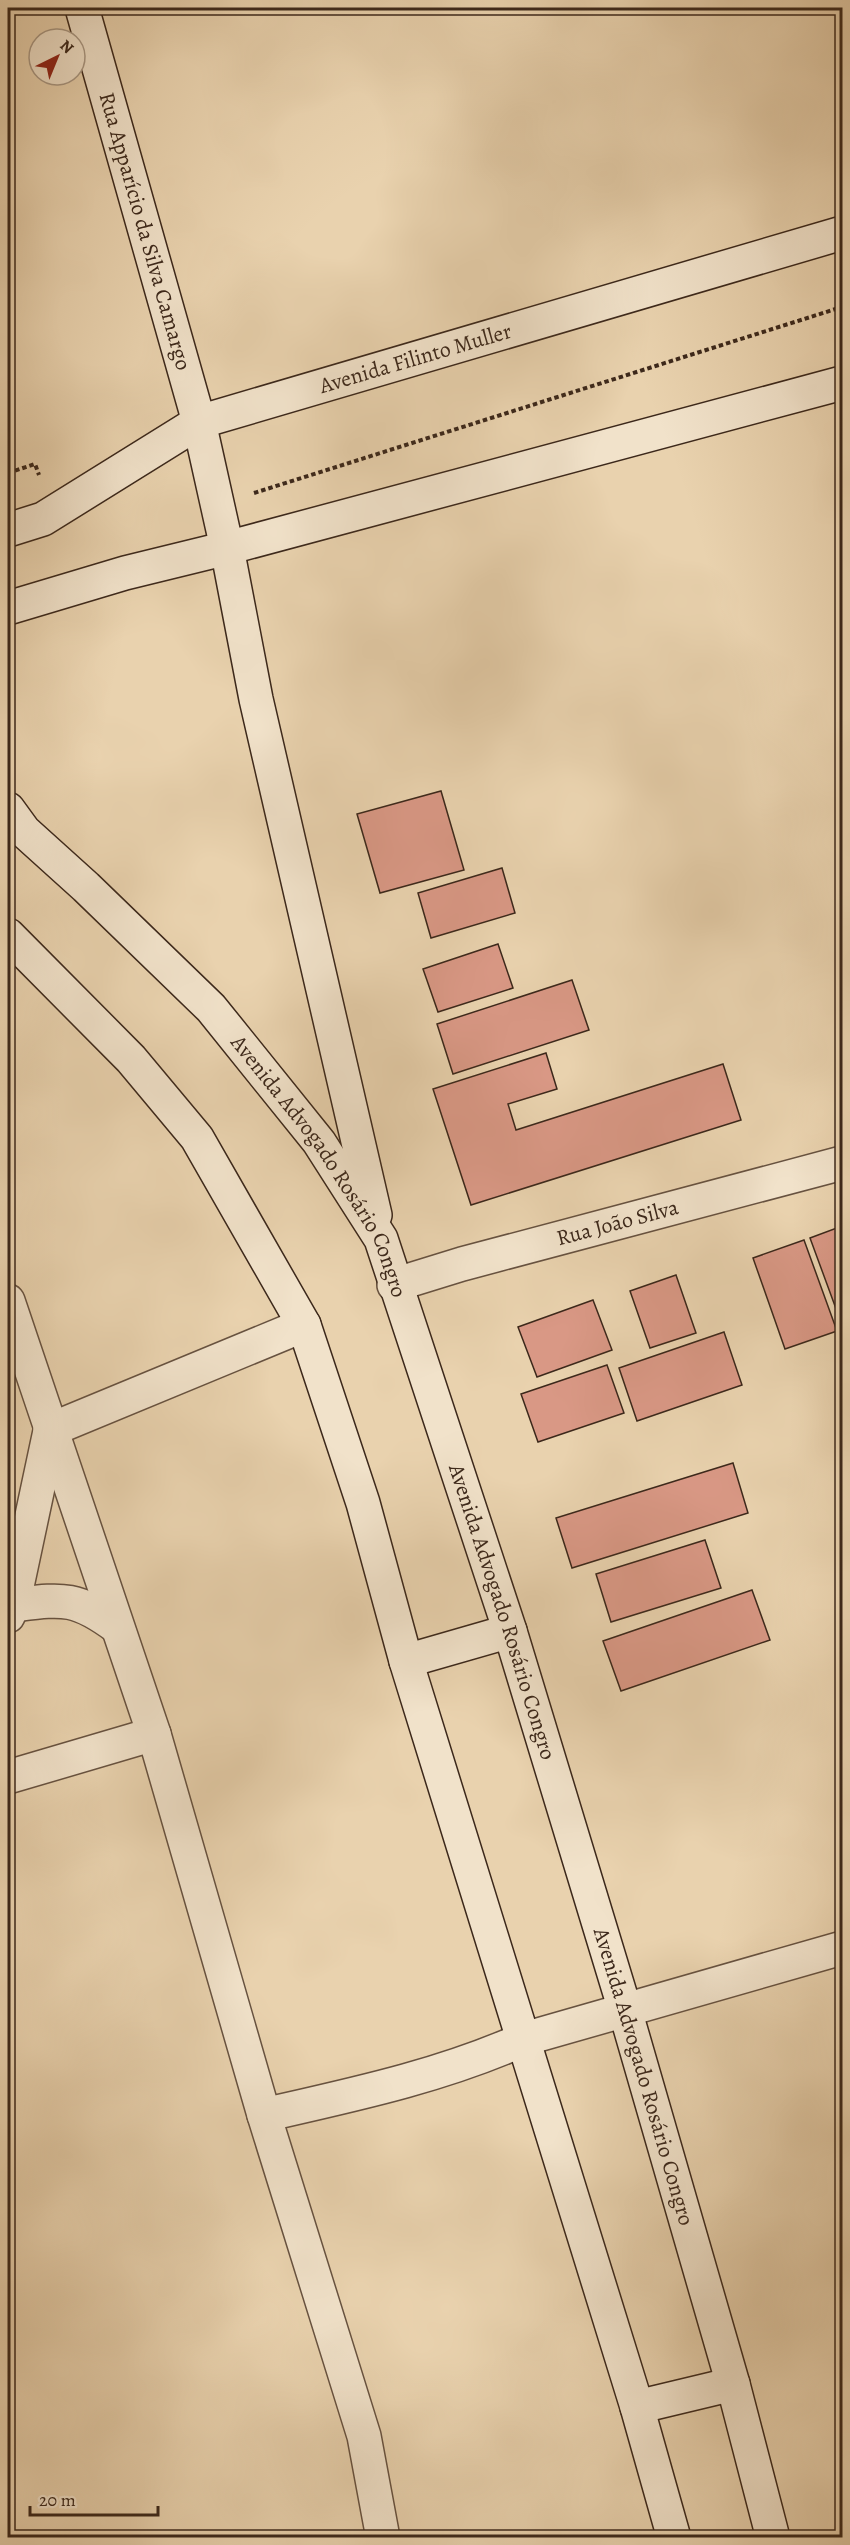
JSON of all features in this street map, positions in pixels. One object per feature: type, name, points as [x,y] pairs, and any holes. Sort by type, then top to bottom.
[{"type":"main road","name":"Rua Apparício da Silva Camargo","points":[[82,8],[200,422],[256,699],[381,1239]]},
{"type":"main road","name":"Avenida Filinto Muller","points":[[8,530],[43,519],[200,422],[843,234]]},
{"type":"main road","points":[[8,608],[125,573],[227,548],[843,383]]},
{"type":"main road","name":"Avenida Advogado Rosário Congro","points":[[8,809],[24,831],[86,887],[211,1008],[319,1142],[381,1239],[394,1285],[510,1631],[625,2010],[734,2384],[773,2538]]},
{"type":"main road","points":[[8,935],[131,1059],[197,1138],[304,1324],[363,1503],[406,1661],[637,2407],[674,2538]]},
{"type":"main road","name":"Rua João Silva","points":[[394,1285],[462,1264],[843,1163]]},
{"type":"main road","points":[[8,1301],[154,1734],[264,2115],[364,2436],[383,2538]]},
{"type":"main road","points":[[50,1430],[304,1324]]},
{"type":"main road","points":[[50,1430],[10,1610],[50,1600],[74,1602],[93,1609],[117,1627]]},
{"type":"main road","points":[[406,1661],[510,1631]]},
{"type":"main road","points":[[8,1777],[154,1734]]},
{"type":"main road","points":[[264,2115],[379,2089],[488,2055],[524,2039],[843,1948]]},
{"type":"main road","points":[[637,2407],[734,2384]]},
{"type":"path","points":[[217,504],[843,307]]},
{"type":"building","points":[[441,791],[464,870],[380,893],[357,814]]},
{"type":"building","points":[[502,868],[515,913],[431,938],[418,893]]},
{"type":"building","points":[[498,944],[513,988],[438,1012],[423,969]]},
{"type":"building","points":[[572,980],[589,1030],[453,1074],[437,1024]]},
{"type":"building","points":[[546,1053],[557,1089],[508,1104],[516,1130],[723,1064],[741,1120],[471,1205],[433,1089]]},
{"type":"building","points":[[842,1226],[842,1325],[810,1238]]},
{"type":"building","points":[[804,1240],[837,1331],[785,1349],[753,1258]]},
{"type":"building","points":[[676,1275],[696,1333],[650,1348],[630,1291]]},
{"type":"building","points":[[593,1300],[612,1350],[537,1377],[518,1327]]},
{"type":"building","points":[[724,1332],[742,1385],[637,1421],[619,1368]]},
{"type":"building","points":[[607,1365],[624,1413],[538,1442],[521,1394]]},
{"type":"building","points":[[733,1463],[748,1513],[572,1568],[556,1518]]},
{"type":"building","points":[[705,1540],[721,1588],[611,1622],[596,1574]]},
{"type":"building","points":[[752,1590],[770,1640],[621,1691],[603,1641]]}]
